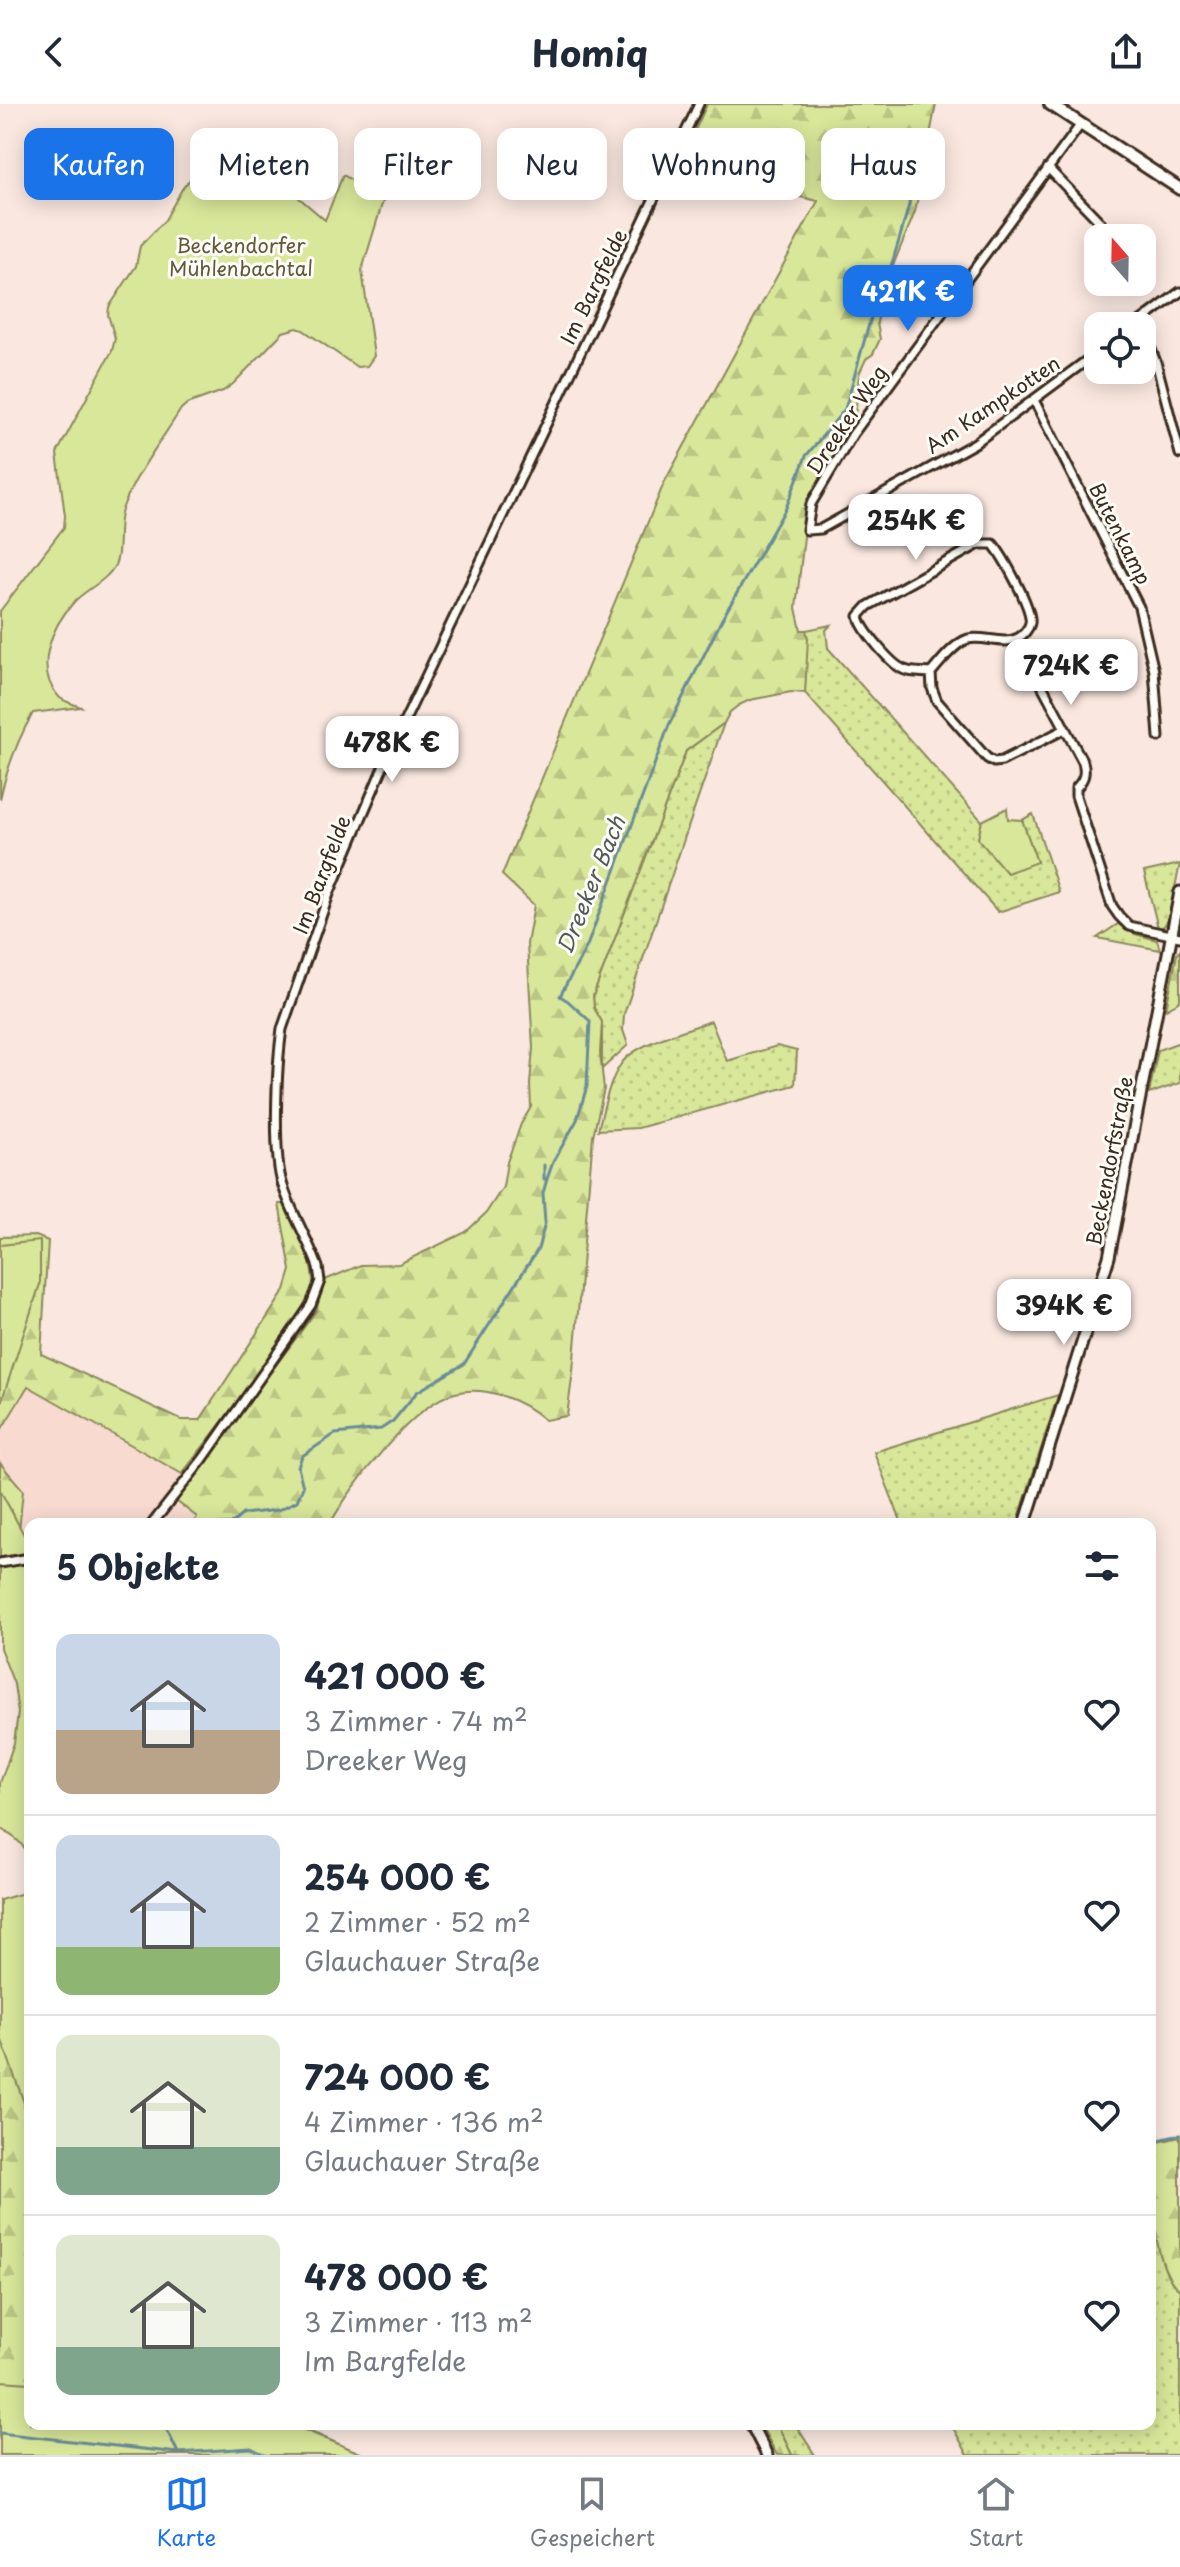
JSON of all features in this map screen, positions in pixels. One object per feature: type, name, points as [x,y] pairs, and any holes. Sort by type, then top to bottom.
[{"type":"main road","points":[[1050,104],[1180,189]]},
{"type":"street","name":"Im Bargfelde","points":[[156,1518],[311,1305],[320,1281],[318,1267],[283,1186],[278,1165],[278,1052],[282,1029],[329,894],[386,760],[699,104]]},
{"type":"street","name":"Dreeker Weg","points":[[821,529],[807,530],[811,504],[853,434],[1081,124]]},
{"type":"street","points":[[1048,168],[1100,222]]},
{"type":"street","points":[[1156,312],[1180,292]]},
{"type":"street","name":"Am Kampkotten","points":[[821,529],[975,443],[1084,362]]},
{"type":"street","points":[[1156,362],[1180,454]]},
{"type":"street","name":"Butenkamp","points":[[1034,400],[1139,607],[1154,671],[1159,737]]},
{"type":"street","points":[[931,673],[904,670],[897,665],[865,631],[859,616],[868,606],[979,544],[993,544],[1028,608],[1031,621],[1017,639],[969,639],[961,642],[931,673],[937,701],[994,762],[1002,761],[1065,729]]},
{"type":"street","points":[[1017,639],[1083,762],[1085,771],[1076,788],[1076,796],[1112,906],[1129,926],[1176,936]]},
{"type":"street","name":"Beckendorfstraße","points":[[1027,1518],[1109,1257],[1176,936],[1180,892]]},
{"type":"street","points":[[0,1563],[24,1559]]},
{"type":"street","points":[[754,2430],[767,2455]]},
{"type":"shaded area","points":[[27,1385],[182,1474],[168,1494],[197,1518],[24,1518],[24,1548],[0,1463],[0,1432]]},
{"type":"green space","points":[[707,104],[936,104],[931,128],[821,128],[821,200],[917,200],[915,212],[883,290],[877,323],[880,339],[859,374],[854,429],[808,501],[796,608],[801,630],[806,630],[808,638],[805,693],[791,692],[739,705],[730,712],[724,723],[686,751],[593,996],[594,1008],[602,1022],[600,1053],[604,1089],[593,1136],[567,1416],[545,1420],[526,1406],[503,1396],[479,1391],[455,1393],[421,1412],[403,1429],[352,1489],[333,1518],[196,1518],[176,1501],[316,1311],[325,1280],[361,1265],[399,1264],[466,1232],[486,1213],[503,1187],[507,1162],[531,1107],[533,1048],[527,944],[534,905],[502,875],[664,483],[818,201],[805,198],[805,128],[696,128]]},
{"type":"green space","name":"Beckendorfer Mühlenbachtal","points":[[343,175],[354,181],[354,200],[383,200],[362,270],[374,356],[367,366],[357,367],[297,328],[283,332],[223,391],[181,409],[127,497],[120,517],[115,565],[107,576],[74,602],[59,623],[48,648],[47,674],[51,686],[61,699],[81,707],[33,713],[13,755],[0,799],[0,611],[64,527],[57,453],[112,351],[115,338],[108,315],[109,307],[136,266],[140,246],[165,220],[190,179],[190,200],[302,200],[325,220],[333,200],[338,200],[338,188]]},
{"type":"green space","points":[[831,625],[826,630],[828,648],[982,821],[978,839],[1037,862],[1022,820],[1033,814],[1059,892],[998,912],[805,693],[806,630]]},
{"type":"green space","points":[[724,723],[624,1014],[623,1030],[628,1045],[602,1069],[602,1022],[594,1008],[593,996],[686,751]]},
{"type":"green space","points":[[1007,808],[1008,819],[1022,820],[1037,862],[1007,873],[978,839],[982,821]]},
{"type":"green space","points":[[1180,864],[1168,920],[1158,928],[1144,872]]},
{"type":"green space","points":[[1118,924],[1135,934],[1157,940],[1160,950],[1097,938]]},
{"type":"green space","points":[[1180,950],[1180,1001],[1166,1009],[1177,954]]},
{"type":"green space","points":[[711,1021],[727,1061],[777,1046],[797,1051],[795,1085],[638,1128],[598,1130],[613,1079],[628,1056],[662,1038]]},
{"type":"green space","points":[[1180,1042],[1180,1083],[1149,1094],[1158,1050]]},
{"type":"green space","points":[[279,1204],[286,1204],[309,1261],[313,1280],[309,1295],[278,1346],[182,1474],[28,1386],[0,1432],[0,1237],[36,1236],[48,1241],[41,1354],[181,1420],[200,1420],[285,1290],[291,1270]]},
{"type":"green space","points":[[40,1241],[40,1284],[0,1406],[0,1245]]},
{"type":"green space","points":[[1058,1395],[1019,1518],[900,1518],[874,1452]]},
{"type":"green space","points":[[0,1463],[23,1490],[19,1531],[0,1559]]},
{"type":"green space","points":[[0,1490],[24,1535],[24,1849],[0,1828],[0,1783],[14,1743],[18,1713],[14,1684],[0,1648]]},
{"type":"green space","points":[[24,1893],[24,2103],[0,2035],[0,1900]]},
{"type":"green space","points":[[24,1940],[24,2430],[307,2430],[364,2455],[126,2455],[0,2439],[0,1944]]},
{"type":"green space","points":[[1180,2137],[1180,2290],[1170,2279],[1163,2263],[1156,2233],[1156,2143]]},
{"type":"green space","points":[[1156,2224],[1165,2269],[1180,2290],[1180,2455],[968,2455],[954,2430],[1156,2430]]},
{"type":"green space","points":[[0,2381],[24,2383],[24,2430],[305,2430],[365,2455],[0,2455]]},
{"type":"green space","points":[[763,2430],[780,2430],[792,2455],[777,2455]]},
{"type":"green space","points":[[780,2430],[799,2430],[815,2455],[792,2455]]},
{"type":"waterway","name":"Dreeker Bach","points":[[238,1518],[243,1514],[278,1510],[297,1501],[303,1487],[298,1467],[302,1456],[335,1434],[381,1429],[393,1421],[417,1392],[464,1364],[538,1249],[545,1223],[543,1193],[547,1179],[577,1120],[587,1086],[590,1021],[560,996],[587,946],[669,725],[722,619],[786,508],[806,456],[845,409],[877,296],[889,273],[910,200]]},
{"type":"waterway","points":[[544,1165],[546,1179]]},
{"type":"waterway","points":[[1156,2141],[1180,2135]]},
{"type":"waterway","name":"Dreeker Bach","points":[[167,2430],[178,2453]]},
{"type":"waterway","points":[[0,2433],[178,2453],[251,2448],[265,2455]]}]
